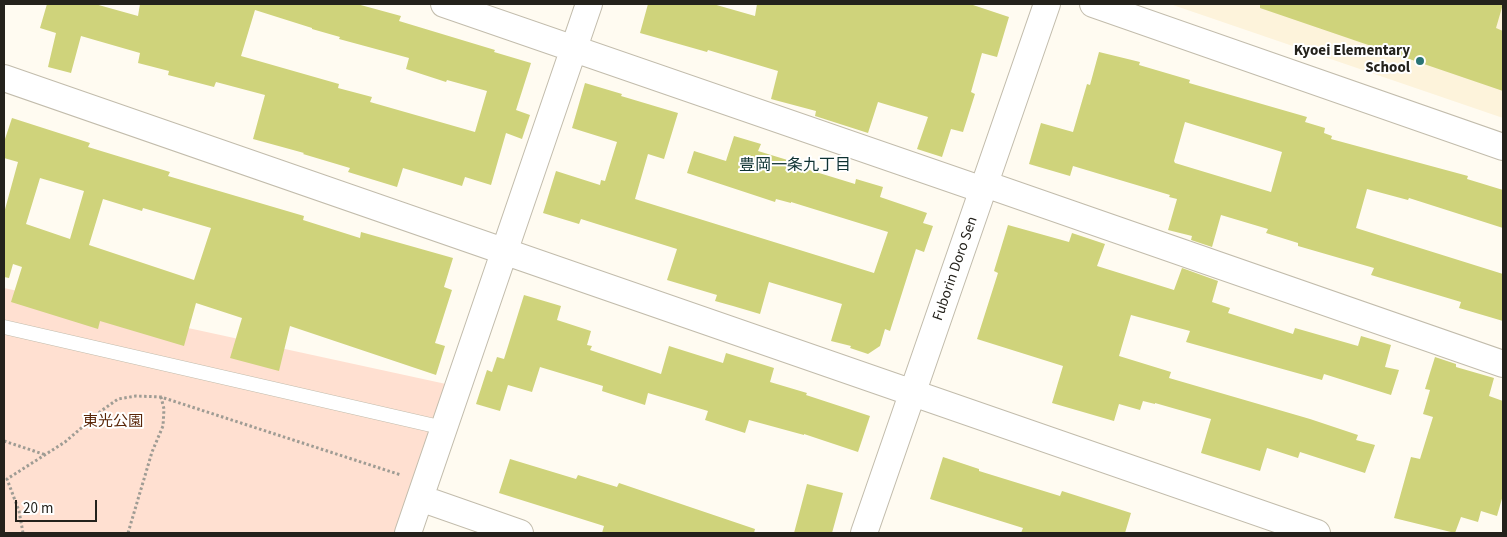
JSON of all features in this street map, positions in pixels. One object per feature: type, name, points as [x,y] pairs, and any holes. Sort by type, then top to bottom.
[{"type":"street","points":[[444,4],[1503,364]]},
{"type":"street","points":[[408,533],[589,4]]},
{"type":"street","name":"Fuborin Doro Sen","points":[[864,533],[1047,4]]},
{"type":"street","points":[[1093,4],[1503,146]]},
{"type":"street","points":[[4,78],[1317,533]]},
{"type":"street","points":[[423,491],[520,533]]},
{"type":"lane","points":[[4,327],[444,428]]},
{"type":"path","points":[[23,533],[19,511],[5,479],[65,442],[118,399],[136,396],[161,397],[423,491]]},
{"type":"path","points":[[128,533],[152,452],[163,426],[164,409],[161,397]]},
{"type":"path","points":[[4,441],[46,455]]},
{"type":"shaded area","name":"Kyoei Elementary School","points":[[1170,4],[1503,4],[1503,118]]},
{"type":"green space","name":"東光公園","points":[[4,288],[446,384],[394,533],[4,533]]},
{"type":"building","points":[[47,4],[95,4],[138,16],[140,4],[357,4],[401,16],[399,21],[531,63],[516,110],[530,115],[522,139],[506,133],[491,185],[465,177],[462,186],[403,168],[397,187],[348,172],[350,168],[253,139],[265,95],[216,82],[214,87],[168,75],[169,71],[138,63],[140,53],[81,36],[71,73],[48,67],[56,33],[40,28]],"holes":[[[255,10],[340,37],[339,39],[409,58],[406,69],[446,82],[447,80],[487,91],[475,132],[370,102],[372,97],[338,88],[339,84],[241,56]]]},
{"type":"building","points":[[648,4],[713,4],[755,16],[757,4],[970,4],[1009,17],[997,57],[982,53],[971,92],[975,94],[963,132],[951,129],[942,157],[917,149],[928,117],[878,102],[868,133],[815,116],[816,111],[771,99],[778,71],[708,50],[707,52],[640,33]]},
{"type":"building","points":[[1260,4],[1503,4],[1496,28],[1503,31],[1503,91],[1260,8]]},
{"type":"building","points":[[1099,52],[1140,62],[1139,65],[1190,80],[1189,83],[1307,117],[1305,122],[1325,128],[1324,133],[1332,136],[1331,139],[1468,176],[1467,179],[1503,190],[1503,228],[1409,198],[1408,200],[1367,189],[1356,228],[1503,274],[1503,321],[1459,308],[1461,302],[1371,275],[1374,268],[1298,246],[1298,243],[1266,233],[1268,229],[1221,215],[1212,247],[1191,240],[1192,236],[1168,230],[1177,199],[1169,197],[1170,195],[1073,166],[1070,176],[1029,164],[1041,123],[1073,132],[1087,84],[1090,85]],"holes":[[[1185,122],[1282,152],[1271,192],[1175,163],[1174,161]]]},
{"type":"building","points":[[585,83],[678,113],[664,159],[648,154],[635,199],[874,273],[888,232],[791,202],[776,199],[775,202],[687,173],[694,151],[726,161],[734,136],[761,144],[758,151],[794,162],[793,165],[855,184],[856,179],[883,187],[880,197],[927,213],[923,223],[933,226],[924,252],[916,249],[890,331],[885,329],[880,346],[868,354],[850,348],[851,346],[831,341],[842,304],[769,282],[760,314],[715,301],[717,295],[667,280],[677,249],[581,219],[579,224],[543,213],[556,171],[600,185],[601,180],[605,181],[617,142],[572,128]]},
{"type":"building","points":[[12,118],[90,143],[88,147],[170,172],[168,176],[304,216],[303,220],[360,238],[361,232],[453,258],[444,287],[452,290],[435,343],[445,346],[436,375],[290,326],[279,371],[230,358],[242,318],[196,303],[184,346],[100,321],[98,329],[11,302],[22,267],[13,264],[9,278],[4,277],[4,213],[18,162],[4,158],[4,142]],"holes":[[[40,178],[84,191],[70,239],[26,224]],[[103,199],[142,211],[143,208],[211,228],[194,280],[89,245]]]},
{"type":"building","points":[[1008,225],[1069,242],[1072,233],[1105,244],[1097,266],[1174,290],[1182,268],[1218,281],[1212,302],[1230,308],[1228,313],[1293,334],[1295,328],[1358,346],[1361,336],[1391,345],[1385,367],[1399,370],[1391,395],[1324,374],[1322,380],[1186,342],[1190,331],[1131,315],[1119,356],[1171,372],[1169,378],[1358,435],[1356,440],[1375,445],[1365,473],[1300,452],[1298,458],[1267,448],[1260,471],[1201,453],[1211,419],[1155,403],[1143,401],[1140,410],[1119,404],[1114,421],[1052,403],[1063,366],[977,339],[998,273],[994,271]]},
{"type":"building","points":[[524,295],[561,306],[557,320],[591,331],[587,345],[592,346],[590,350],[661,374],[669,346],[723,363],[726,353],[774,368],[770,382],[870,416],[858,452],[804,434],[749,420],[745,433],[705,420],[708,411],[648,393],[645,405],[602,391],[603,386],[540,367],[532,392],[508,385],[500,411],[476,404],[487,370],[492,372],[497,357],[504,359]]},
{"type":"building","points":[[1435,357],[1456,364],[1456,367],[1494,378],[1489,396],[1503,401],[1503,495],[1497,516],[1481,511],[1478,522],[1461,517],[1455,533],[1394,518],[1411,457],[1420,459],[1433,417],[1423,414],[1430,390],[1425,389]]},
{"type":"building","points":[[943,457],[979,469],[979,471],[1060,496],[1062,491],[1131,513],[1125,533],[1021,533],[1023,528],[930,499]]},
{"type":"building","points":[[510,459],[576,479],[578,475],[617,487],[619,483],[755,529],[754,533],[602,533],[604,526],[499,493]]},
{"type":"building","points":[[807,484],[843,493],[832,533],[794,533]]},
{"type":"place","name":"Kyoei Elementary School","points":[[1420,61]]},
{"type":"district","name":"豊岡一条九丁目","points":[[795,166]]}]
